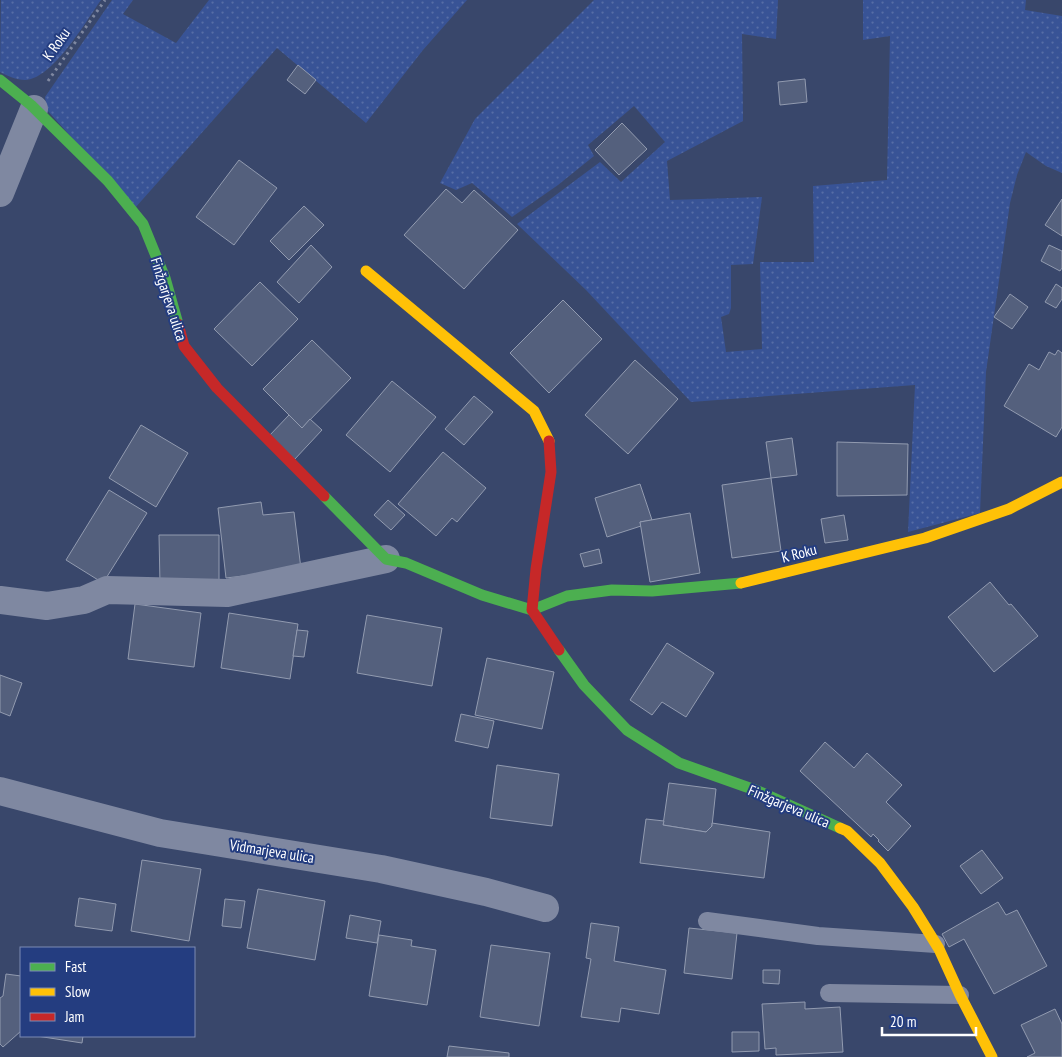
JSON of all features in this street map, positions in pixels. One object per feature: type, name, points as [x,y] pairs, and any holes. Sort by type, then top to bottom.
[{"type":"street","name":"Finžgarjeva ulica","points":[[0,80],[33,107],[108,182],[143,224],[165,278],[184,346],[217,388],[386,559]]},
{"type":"street","points":[[0,193],[33,107]]},
{"type":"street","points":[[0,600],[47,606],[84,600],[107,590],[227,593],[386,559],[406,563],[482,595],[532,610],[536,569],[552,472],[548,441],[534,411],[366,271]]},
{"type":"street","name":"K Roku","points":[[532,610],[567,596],[612,590],[652,591],[748,581],[925,538],[1008,509],[1062,482]]},
{"type":"street","name":"Finžgarjeva ulica","points":[[532,610],[584,685],[627,730],[680,763],[758,791],[847,831],[880,862],[914,907],[936,944],[992,1057]]},
{"type":"street","name":"Vidmarjeva ulica","points":[[0,791],[160,833],[381,869],[486,892],[544,908]]},
{"type":"lane","points":[[707,920],[818,936],[936,944]]},
{"type":"lane","points":[[829,993],[960,995]]},
{"type":"path","name":"K Roku","points":[[33,107],[105,0]]},
{"type":"shaded area","points":[[1,0],[101,0],[68,48],[57,60],[36,77],[25,80],[15,79],[0,72]]},
{"type":"shaded area","points":[[112,0],[133,0],[123,14],[176,43],[209,0],[467,0],[423,50],[366,123],[277,48],[135,208],[47,110],[45,97]]},
{"type":"shaded area","points":[[594,0],[778,0],[776,39],[742,34],[743,121],[667,161],[670,200],[762,197],[753,264],[731,265],[731,308],[729,314],[721,317],[726,352],[762,349],[760,262],[814,262],[813,186],[887,180],[890,36],[863,40],[863,0],[1026,0],[1025,10],[1062,16],[1062,173],[1046,166],[1026,152],[1017,175],[1010,203],[986,372],[980,513],[908,532],[915,385],[691,402],[586,290],[517,224],[600,162],[621,182],[665,142],[634,106],[588,145],[594,156],[558,185],[512,217],[472,183],[456,190],[440,183],[475,119]]},
{"type":"building","points":[[298,65],[316,80],[305,94],[287,80]]},
{"type":"building","points":[[805,79],[807,102],[780,105],[778,82]]},
{"type":"building","points":[[622,123],[647,149],[619,175],[595,150]]},
{"type":"building","points":[[239,160],[277,188],[234,245],[196,217]]},
{"type":"building","points":[[446,189],[462,203],[474,190],[518,230],[464,289],[404,235]]},
{"type":"building","points":[[1062,199],[1062,236],[1045,225]]},
{"type":"building","points":[[304,206],[324,225],[289,260],[270,241]]},
{"type":"building","points":[[311,245],[332,267],[299,303],[277,282]]},
{"type":"building","points":[[1049,245],[1062,251],[1062,268],[1060,271],[1041,261]]},
{"type":"building","points":[[260,282],[298,319],[252,366],[214,329]]},
{"type":"building","points":[[1056,284],[1062,288],[1062,299],[1056,308],[1045,302]]},
{"type":"building","points":[[1010,294],[1028,307],[1012,329],[994,317]]},
{"type":"building","points":[[563,300],[602,339],[549,393],[510,353]]},
{"type":"building","points":[[312,340],[351,378],[302,428],[263,389]]},
{"type":"building","points":[[1058,350],[1062,353],[1062,427],[1056,437],[1004,406],[1029,364],[1039,370],[1049,352],[1055,355]]},
{"type":"building","points":[[635,360],[678,399],[628,454],[585,415]]},
{"type":"building","points":[[392,381],[436,417],[390,472],[346,435]]},
{"type":"building","points":[[474,396],[493,412],[464,445],[445,429]]},
{"type":"building","points":[[289,415],[302,428],[310,419],[322,430],[294,460],[269,436]]},
{"type":"building","points":[[141,425],[188,453],[156,507],[109,478]]},
{"type":"building","points":[[792,438],[797,475],[771,478],[766,442]]},
{"type":"building","points":[[837,442],[908,444],[907,495],[837,496]]},
{"type":"building","points":[[443,452],[486,488],[457,522],[452,518],[436,536],[398,504]]},
{"type":"building","points":[[771,478],[781,551],[732,558],[722,485]]},
{"type":"building","points":[[640,484],[652,520],[640,522],[641,526],[607,537],[595,498]]},
{"type":"building","points":[[109,490],[147,513],[103,583],[66,560]]},
{"type":"building","points":[[388,500],[405,515],[391,530],[374,515]]},
{"type":"building","points":[[261,502],[263,515],[294,512],[301,569],[226,578],[218,508]]},
{"type":"building","points":[[690,513],[700,573],[650,582],[640,522]]},
{"type":"building","points":[[844,515],[848,540],[825,543],[821,519]]},
{"type":"building","points":[[159,535],[219,535],[219,583],[160,584]]},
{"type":"building","points":[[599,549],[602,563],[584,567],[580,554]]},
{"type":"building","points":[[990,582],[1038,636],[994,672],[948,617]]},
{"type":"building","points":[[135,604],[201,613],[194,667],[128,659]]},
{"type":"building","points":[[229,613],[298,624],[290,679],[221,668]]},
{"type":"building","points":[[367,615],[442,628],[432,686],[357,673]]},
{"type":"building","points":[[297,630],[308,631],[304,657],[293,656]]},
{"type":"building","points":[[667,643],[714,673],[686,717],[662,702],[652,715],[630,700]]},
{"type":"building","points":[[487,658],[554,672],[542,729],[475,715]]},
{"type":"building","points":[[0,675],[22,683],[10,716],[0,712]]},
{"type":"building","points":[[461,714],[494,721],[488,748],[455,741]]},
{"type":"building","points":[[825,742],[854,768],[867,753],[902,785],[886,802],[911,826],[888,851],[873,834],[871,837],[800,771]]},
{"type":"building","points":[[497,765],[559,774],[552,826],[490,818]]},
{"type":"building","points":[[669,783],[716,789],[712,826],[706,832],[663,825]]},
{"type":"building","points":[[646,819],[664,821],[663,825],[706,832],[712,826],[712,823],[770,832],[764,878],[640,863]]},
{"type":"building","points":[[982,850],[1003,878],[981,894],[960,866]]},
{"type":"building","points":[[142,860],[201,869],[189,941],[131,931]]},
{"type":"building","points":[[258,889],[325,901],[315,960],[247,948]]},
{"type":"building","points":[[79,898],[116,904],[112,931],[75,926]]},
{"type":"building","points":[[225,899],[245,901],[241,928],[222,926]]},
{"type":"building","points":[[998,902],[1006,915],[1017,910],[1047,966],[994,994],[964,939],[949,947],[942,934]]},
{"type":"building","points":[[350,915],[381,921],[377,943],[346,938]]},
{"type":"building","points":[[591,923],[619,927],[614,961],[666,970],[659,1014],[621,1008],[619,1022],[581,1017],[591,959],[586,958]]},
{"type":"building","points":[[689,928],[737,933],[732,979],[684,973]]},
{"type":"building","points":[[379,935],[412,940],[411,946],[436,950],[427,1005],[369,996]]},
{"type":"building","points":[[491,945],[550,953],[539,1026],[480,1017]]},
{"type":"building","points":[[763,970],[780,970],[779,984],[763,983]]},
{"type":"building","points":[[6,974],[20,976],[20,1032],[3,1047],[0,1044],[0,998],[3,996]]},
{"type":"building","points":[[805,1002],[805,1009],[840,1007],[843,1052],[776,1055],[776,1048],[765,1049],[762,1004]]},
{"type":"building","points":[[1055,1009],[1062,1024],[1062,1057],[1027,1057],[1035,1053],[1021,1025]]},
{"type":"building","points":[[732,1032],[759,1032],[759,1051],[732,1052]]},
{"type":"building","points":[[43,1037],[83,1037],[82,1043]]},
{"type":"building","points":[[449,1046],[509,1053],[509,1057],[447,1057]]},
{"type":"traffic: fast","points":[[0,80],[31,105],[108,181],[143,224],[165,278],[178,324]]},
{"type":"traffic: fast","points":[[324,496],[386,559],[406,563],[482,595],[532,610],[567,596],[612,590],[652,591],[741,583]]},
{"type":"traffic: fast","points":[[559,650],[584,685],[627,730],[679,763],[758,791],[840,828]]},
{"type":"traffic: slow","points":[[366,271],[534,411],[549,441]]},
{"type":"traffic: slow","points":[[741,583],[925,538],[1009,509],[1062,482]]},
{"type":"traffic: slow","points":[[840,828],[847,831],[880,863],[913,907],[939,949],[992,1057]]},
{"type":"traffic: jam","points":[[178,324],[184,346],[217,388],[324,496]]},
{"type":"traffic: jam","points":[[549,441],[551,472],[536,569],[532,610],[559,650]]}]
